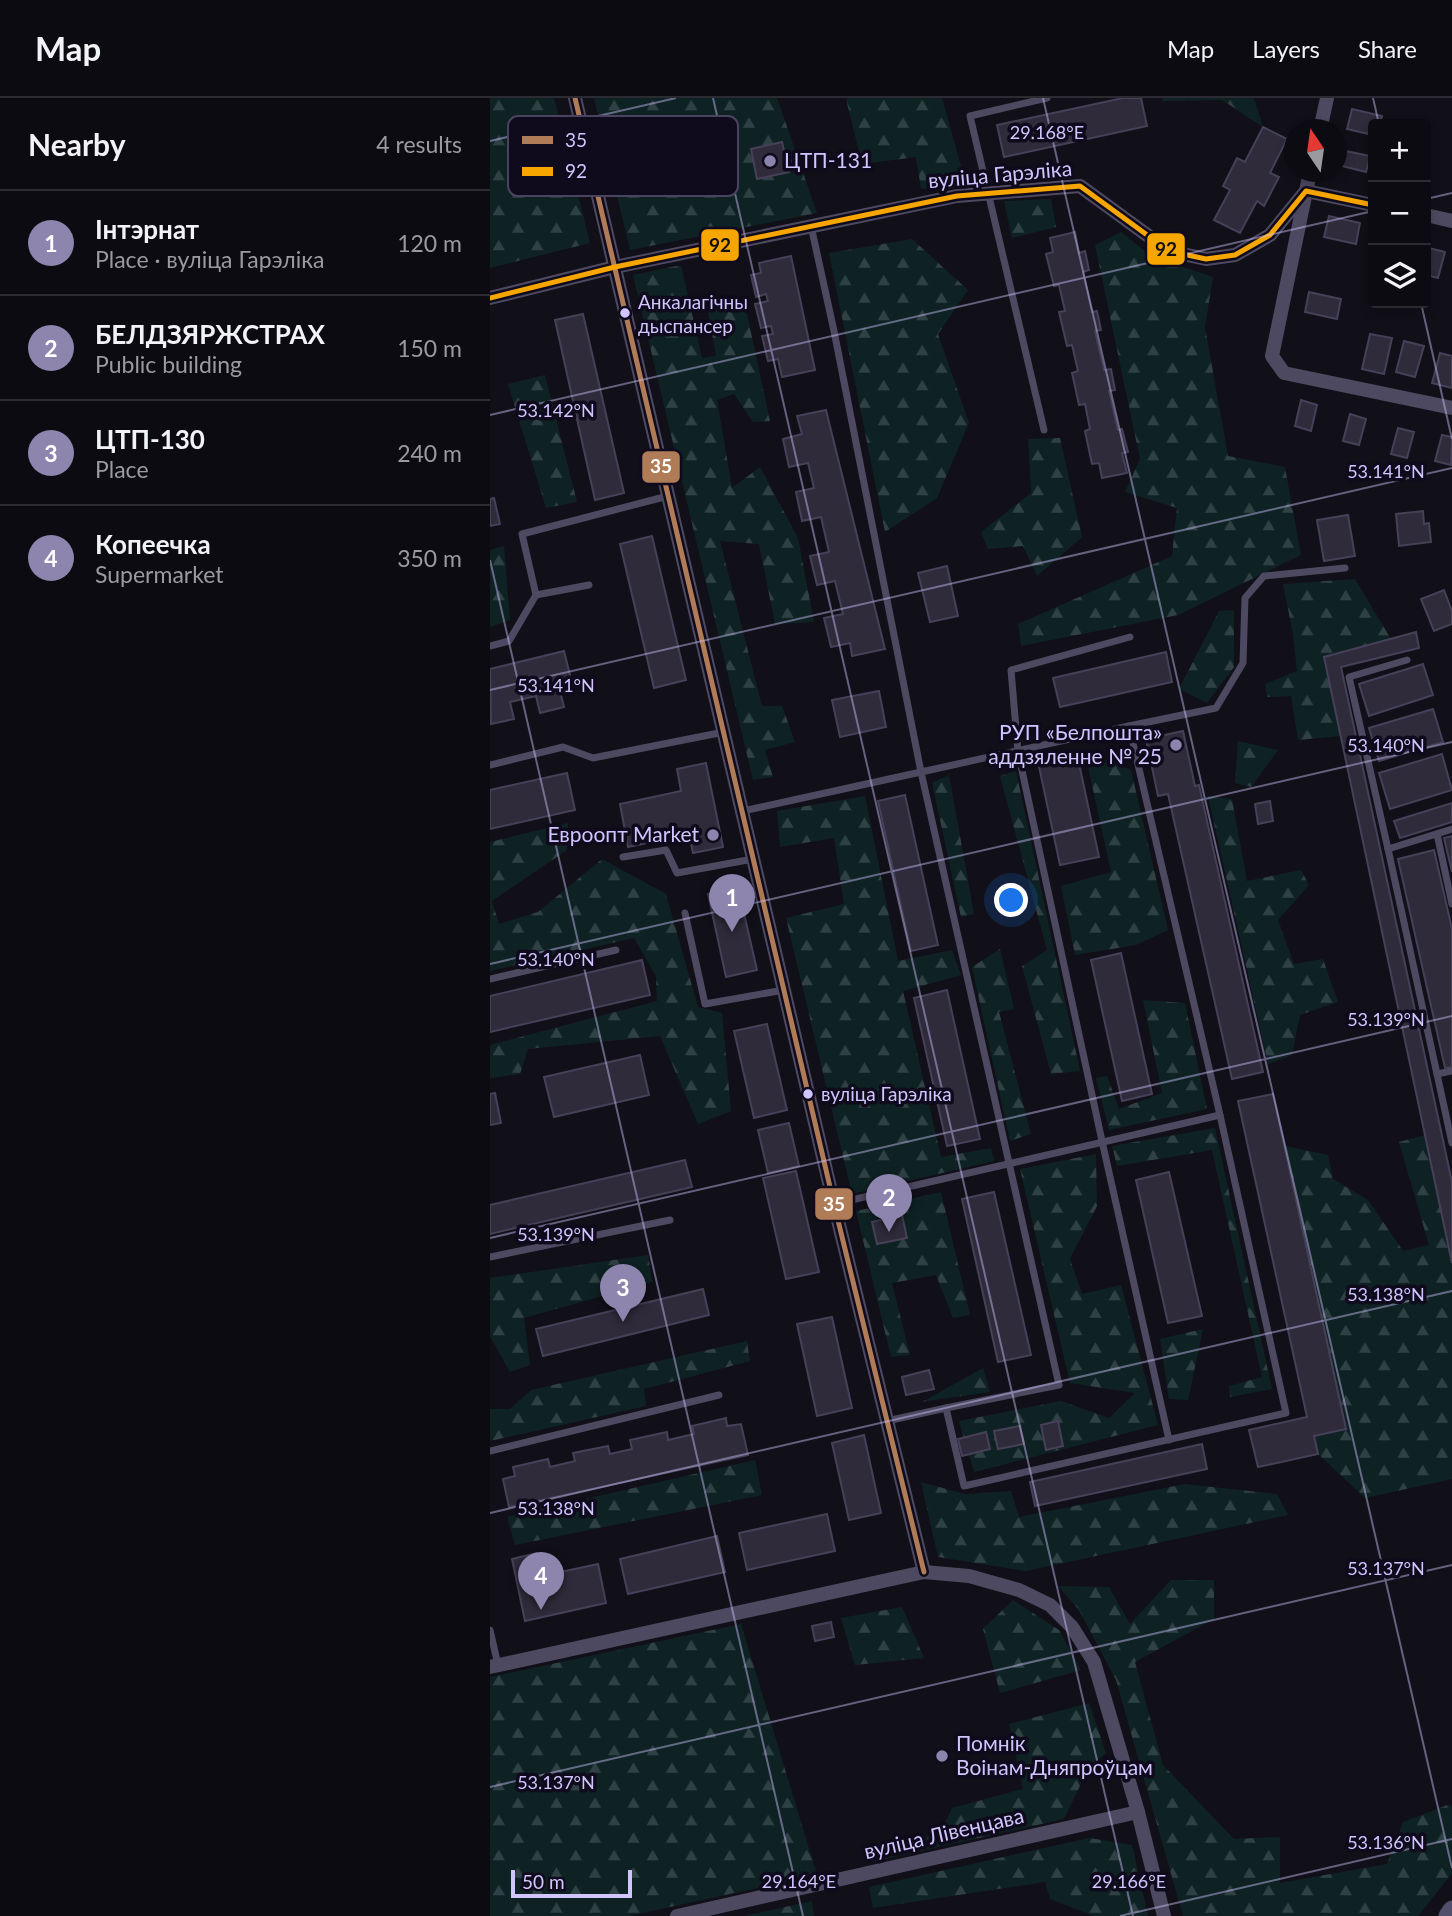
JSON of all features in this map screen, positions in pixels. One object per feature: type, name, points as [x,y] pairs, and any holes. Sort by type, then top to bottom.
[{"type":"main road","points":[[1448,1916],[1452,1910]]},
{"type":"street","points":[[575,98],[579,116]]},
{"type":"street","points":[[1322,119],[1327,98]]},
{"type":"street","points":[[1308,182],[1272,356],[1284,373],[1452,408]]},
{"type":"street","name":"вуліца Гарэліка","points":[[490,298],[615,267],[957,195],[1080,186],[1169,251],[1206,259],[1235,255],[1270,234],[1306,191]]},
{"type":"street","points":[[1306,191],[1368,204]]},
{"type":"street","points":[[598,196],[834,1205],[924,1572]]},
{"type":"street","points":[[1431,216],[1452,221]]},
{"type":"street","points":[[494,1666],[924,1572],[969,1576],[1019,1590],[1050,1605],[1072,1627],[1094,1662],[1138,1812],[1164,1916]]},
{"type":"street","name":"вуліца Лівенцава","points":[[677,1916],[1138,1812]]},
{"type":"lane","points":[[1044,430],[970,116],[1046,98]]},
{"type":"lane","points":[[811,226],[922,772],[1059,1385],[886,1421]]},
{"type":"lane","points":[[490,646],[509,641],[536,595],[522,534],[669,496]]},
{"type":"lane","points":[[743,811],[1216,708],[1243,663],[1245,598],[1264,576],[1345,568]]},
{"type":"lane","points":[[536,595],[589,585]]},
{"type":"lane","points":[[1130,638],[1011,670],[1018,752],[1169,1440]]},
{"type":"lane","points":[[1407,660],[1349,677],[1452,1143]]},
{"type":"lane","points":[[946,1408],[964,1486],[1286,1413],[1129,726]]},
{"type":"lane","points":[[490,765],[563,747],[593,758],[724,732]]},
{"type":"lane","points":[[1388,849],[1452,829]]},
{"type":"lane","points":[[1437,834],[1452,904]]},
{"type":"lane","points":[[623,857],[666,850],[677,873],[754,859]]},
{"type":"lane","points":[[685,913],[705,1004],[784,990]]},
{"type":"lane","points":[[490,979],[616,950]]},
{"type":"lane","points":[[1437,1074],[1452,1071]]},
{"type":"lane","points":[[834,1205],[1220,1115]]},
{"type":"lane","points":[[490,1257],[670,1220]]},
{"type":"lane","points":[[490,1451],[719,1395]]},
{"type":"lane","points":[[490,1630],[494,1666]]},
{"type":"green space","points":[[490,98],[554,98],[558,116],[508,116],[508,196],[578,196],[590,243],[490,268]]},
{"type":"green space","points":[[594,98],[777,98],[817,213],[630,250],[617,196],[738,196],[738,116],[598,116]]},
{"type":"green space","points":[[942,98],[966,184],[921,189],[916,157],[862,164],[846,99]]},
{"type":"green space","points":[[1162,98],[1254,98],[1263,127],[1222,100],[1163,101]]},
{"type":"green space","points":[[1051,199],[1056,227],[1012,238],[1004,201]]},
{"type":"green space","points":[[1121,232],[1151,256],[1213,277],[1205,327],[1228,456],[1285,467],[1301,555],[1178,615],[1021,646],[1018,624],[1172,556],[1177,508],[1125,492],[1140,459],[1095,245]]},
{"type":"green space","points":[[912,239],[968,290],[938,334],[969,423],[937,498],[885,532],[829,253]]},
{"type":"green space","points":[[681,265],[702,358],[716,356],[705,295],[744,300],[770,421],[753,422],[734,394],[717,400],[732,488],[760,467],[798,538],[814,622],[775,624],[759,544],[720,541],[762,706],[782,706],[795,742],[765,750],[773,777],[753,780],[633,275]]},
{"type":"green space","points":[[545,375],[577,502],[546,508],[508,384]]},
{"type":"green space","points":[[1060,438],[1082,537],[1037,576],[1023,546],[988,549],[981,532],[1031,493],[1028,439]]},
{"type":"green space","points":[[504,546],[510,620],[490,627],[490,550]]},
{"type":"green space","points":[[1355,579],[1391,639],[1324,657],[1341,736],[1298,740],[1291,696],[1267,697],[1265,684],[1297,671],[1283,584]]},
{"type":"green space","points":[[1234,610],[1234,667],[1207,703],[1179,689],[1219,611]]},
{"type":"green space","points":[[1238,741],[1278,750],[1251,787],[1235,783]]},
{"type":"green space","points":[[1085,753],[1131,770],[1168,930],[1136,945],[1075,955],[1061,886],[1111,872]]},
{"type":"green space","points":[[1016,771],[1080,1071],[1051,1074],[1022,966],[1047,950],[1000,776]]},
{"type":"green space","points":[[949,775],[974,914],[961,917],[932,783]]},
{"type":"green space","points":[[865,796],[898,961],[952,950],[961,975],[903,991],[941,1157],[991,1148],[994,1161],[852,1194],[786,918],[844,904],[834,838],[780,847],[777,811]]},
{"type":"green space","points":[[1208,796],[1232,799],[1247,881],[1301,870],[1309,885],[1278,920],[1294,964],[1323,959],[1338,1002],[1300,1015],[1292,1055],[1268,1064]]},
{"type":"green space","points":[[568,823],[567,850],[492,901],[499,924],[538,912],[602,859],[666,894],[698,1007],[722,1013],[731,1111],[698,1124],[660,1036],[528,1049],[520,1074],[490,1078],[490,1045],[657,1001],[656,976],[634,938],[490,971],[490,842]]},
{"type":"green space","points":[[1000,949],[1014,1009],[999,1012],[1031,1134],[1010,1141],[972,967]]},
{"type":"green space","points":[[1143,1000],[1185,1003],[1207,1109],[1109,1130],[1096,1078],[1107,1076],[1119,1109],[1162,1093]]},
{"type":"green space","points":[[1215,1128],[1272,1389],[1230,1397],[1229,1386],[1262,1377],[1212,1150],[1117,1166],[1112,1146]]},
{"type":"green space","points":[[1425,1135],[1452,1263],[1452,1479],[1365,1498],[1318,1454],[1314,1436],[1346,1428],[1285,1146],[1328,1155],[1333,1179],[1368,1200],[1403,1251],[1429,1245],[1399,1142]]},
{"type":"green space","points":[[1096,1154],[1097,1206],[1070,1259],[1082,1294],[1121,1285],[1158,1425],[974,1472],[959,1421],[1061,1401],[1109,1418],[1135,1393],[1070,1383],[1020,1169]]},
{"type":"green space","points":[[941,1192],[970,1315],[953,1318],[936,1275],[892,1283],[910,1355],[891,1357],[856,1211]]},
{"type":"green space","points":[[648,1255],[652,1282],[524,1318],[530,1365],[510,1372],[490,1336],[490,1278]]},
{"type":"green space","points":[[1203,1329],[1188,1400],[1169,1399],[1160,1339]]},
{"type":"green space","points":[[747,1341],[750,1361],[644,1389],[646,1406],[490,1441],[490,1409],[510,1409],[531,1390]]},
{"type":"green space","points":[[983,1368],[990,1392],[922,1402]]},
{"type":"green space","points":[[755,1460],[762,1495],[515,1545],[507,1517]]},
{"type":"green space","points":[[921,1482],[965,1494],[1011,1491],[1019,1517],[1185,1484],[1277,1494],[1288,1515],[1026,1571],[938,1557]]},
{"type":"green space","points":[[1171,1580],[1214,1580],[1214,1619],[1135,1662],[1163,1765],[1234,1839],[1280,1837],[1280,1883],[1387,1864],[1403,1822],[1450,1804],[1452,1873],[1418,1916],[1183,1916],[1116,1680],[1079,1610],[1058,1586],[1109,1587],[1130,1624]]},
{"type":"green space","points":[[1013,1600],[1059,1630],[1081,1670],[1000,1693],[983,1629]]},
{"type":"green space","points":[[902,1607],[924,1658],[855,1665],[841,1618]]},
{"type":"green space","points":[[741,1624],[817,1875],[629,1916],[490,1916],[490,1677]]},
{"type":"green space","points":[[1089,1703],[1106,1753],[1089,1767],[1064,1819],[871,1862],[942,1830],[952,1808],[1023,1789],[1009,1724]]},
{"type":"green space","points":[[1089,1838],[1132,1845],[1148,1916],[1094,1916],[1050,1899],[1045,1882],[873,1908],[869,1887]]},
{"type":"green space","points":[[812,1901],[814,1916],[744,1916]]},
{"type":"building","points":[[1123,98],[1141,98],[1147,126],[1004,157],[997,125]]},
{"type":"building","points":[[1352,109],[1382,116],[1381,119],[1368,119],[1368,134],[1347,129]]},
{"type":"building","points":[[1263,127],[1284,138],[1284,145],[1270,173],[1279,177],[1264,206],[1257,201],[1240,233],[1214,220],[1230,190],[1223,186],[1237,158],[1245,162]]},
{"type":"building","name":"ЦТП-131","points":[[782,142],[789,172],[757,179],[751,149]]},
{"type":"building","points":[[1347,151],[1368,156],[1366,172],[1347,167]]},
{"type":"building","points":[[1329,216],[1360,223],[1356,244],[1324,237]]},
{"type":"building","points":[[1075,232],[1079,253],[1085,251],[1089,270],[1083,272],[1092,312],[1097,311],[1101,330],[1095,331],[1104,370],[1111,369],[1115,390],[1109,391],[1118,430],[1122,429],[1128,452],[1122,453],[1127,473],[1102,478],[1099,463],[1092,464],[1085,431],[1090,429],[1085,404],[1079,405],[1072,373],[1078,371],[1072,345],[1067,346],[1059,312],[1065,311],[1059,285],[1054,286],[1046,254],[1053,252],[1050,238]]},
{"type":"building","points":[[1431,248],[1445,252],[1438,278],[1431,276]]},
{"type":"building","points":[[791,256],[815,370],[782,377],[778,359],[768,361],[762,336],[773,334],[771,326],[761,328],[755,304],[768,301],[766,294],[756,297],[751,275],[761,273],[759,263]]},
{"type":"building","points":[[1309,292],[1341,299],[1337,319],[1305,312]]},
{"type":"building","points":[[583,314],[624,493],[595,500],[555,320]]},
{"type":"building","points":[[1370,334],[1392,338],[1384,374],[1362,369]]},
{"type":"building","points":[[1404,341],[1424,346],[1415,377],[1396,372]]},
{"type":"building","points":[[1440,353],[1452,356],[1452,388],[1432,383]]},
{"type":"building","points":[[1301,400],[1317,405],[1311,431],[1295,426]]},
{"type":"building","points":[[826,410],[885,649],[852,656],[850,643],[831,647],[824,618],[843,614],[835,581],[817,585],[810,556],[829,552],[821,517],[802,521],[796,492],[814,488],[808,463],[789,467],[783,439],[802,434],[797,416]]},
{"type":"building","points":[[1350,414],[1366,419],[1359,445],[1343,441]]},
{"type":"building","points":[[1398,428],[1414,432],[1407,458],[1391,454]]},
{"type":"building","points":[[1442,435],[1452,437],[1451,465],[1435,461]]},
{"type":"building","points":[[494,498],[500,524],[490,526],[490,499]]},
{"type":"building","points":[[1423,511],[1424,524],[1429,523],[1431,542],[1399,546],[1396,514]]},
{"type":"building","points":[[1348,515],[1355,556],[1324,561],[1317,520]]},
{"type":"building","points":[[652,536],[686,680],[654,688],[620,544]]},
{"type":"building","points":[[947,566],[958,616],[930,622],[918,573]]},
{"type":"building","points":[[1444,590],[1452,611],[1452,624],[1434,631],[1421,599]]},
{"type":"building","points":[[1416,632],[1419,648],[1341,667],[1452,1182],[1452,1263],[1324,657]]},
{"type":"building","points":[[564,651],[573,687],[560,691],[564,707],[540,713],[536,696],[510,702],[514,719],[491,724],[490,669]]},
{"type":"building","points":[[1166,652],[1172,682],[1060,707],[1053,678]]},
{"type":"building","points":[[1423,664],[1433,695],[1369,716],[1359,684]]},
{"type":"building","points":[[879,691],[886,727],[840,737],[832,700]]},
{"type":"building","points":[[1433,709],[1443,742],[1379,761],[1369,728]]},
{"type":"building","points":[[1183,731],[1195,786],[1199,785],[1263,1072],[1232,1079],[1168,794],[1158,796],[1146,739]]},
{"type":"building","points":[[1077,754],[1099,857],[1060,865],[1038,762]]},
{"type":"building","points":[[1442,754],[1452,790],[1390,809],[1379,773]]},
{"type":"building","points":[[706,763],[723,847],[693,853],[689,834],[628,847],[620,804],[681,791],[677,769]]},
{"type":"building","points":[[567,773],[575,810],[490,829],[490,790]]},
{"type":"building","points":[[905,795],[938,945],[911,951],[878,801]]},
{"type":"building","points":[[1270,801],[1273,821],[1258,824],[1255,804]]},
{"type":"building","points":[[1452,803],[1452,822],[1400,838],[1394,821]]},
{"type":"building","points":[[1452,836],[1452,872],[1444,838]]},
{"type":"building","points":[[1434,850],[1452,929],[1452,1067],[1445,1068],[1398,859]]},
{"type":"building","points":[[738,887],[757,970],[726,977],[708,894]]},
{"type":"building","points":[[1121,953],[1152,1094],[1122,1101],[1091,960]]},
{"type":"building","points":[[642,960],[650,995],[490,1032],[490,996]]},
{"type":"building","points":[[947,990],[980,1139],[947,1146],[914,998]]},
{"type":"building","points":[[767,1024],[787,1110],[754,1118],[734,1031]]},
{"type":"building","points":[[640,1055],[649,1095],[554,1117],[544,1077]]},
{"type":"building","points":[[495,1093],[501,1123],[490,1125],[490,1094]]},
{"type":"building","points":[[1273,1094],[1346,1429],[1314,1436],[1318,1454],[1258,1467],[1249,1430],[1307,1417],[1238,1101]]},
{"type":"building","points":[[789,1123],[799,1166],[768,1173],[758,1130]]},
{"type":"building","points":[[685,1160],[692,1187],[490,1234],[490,1205]]},
{"type":"building","points":[[796,1171],[819,1272],[786,1279],[763,1178]]},
{"type":"building","points":[[1169,1172],[1202,1316],[1168,1323],[1136,1180]]},
{"type":"building","points":[[994,1192],[1031,1355],[998,1362],[962,1199]]},
{"type":"building","points":[[902,1215],[907,1238],[877,1244],[872,1222]]},
{"type":"building","points":[[703,1289],[709,1315],[543,1356],[536,1329]]},
{"type":"building","points":[[832,1317],[852,1408],[817,1416],[797,1324]]},
{"type":"building","points":[[929,1370],[934,1389],[906,1395],[902,1377]]},
{"type":"building","points":[[726,1418],[727,1426],[741,1424],[748,1455],[509,1507],[503,1479],[515,1476],[513,1467],[548,1459],[550,1467],[575,1461],[573,1453],[608,1446],[610,1454],[632,1449],[630,1440],[667,1432],[668,1440],[694,1434],[692,1426]]},
{"type":"building","points":[[1058,1421],[1063,1446],[1046,1450],[1041,1425]]},
{"type":"building","points":[[1020,1426],[1024,1444],[998,1449],[994,1431]]},
{"type":"building","points":[[986,1432],[990,1449],[962,1456],[958,1439]]},
{"type":"building","points":[[864,1435],[881,1513],[849,1520],[832,1443]]},
{"type":"building","points":[[1202,1444],[1207,1469],[1035,1506],[1030,1482]]},
{"type":"building","points":[[827,1514],[835,1551],[747,1570],[739,1533]]},
{"type":"building","points":[[717,1536],[725,1572],[628,1594],[620,1559]]},
{"type":"building","points":[[537,1553],[542,1576],[598,1564],[606,1603],[525,1621],[512,1559]]},
{"type":"building","points":[[831,1622],[834,1637],[815,1641],[812,1626]]},
{"type":"transit line","name":"35","points":[[575,98],[579,116]]},
{"type":"transit line","name":"92","points":[[490,298],[615,267],[957,196],[1080,186],[1169,251],[1206,259],[1235,255],[1270,235],[1306,191],[1368,204]]},
{"type":"transit line","name":"35","points":[[598,196],[834,1204],[924,1572]]},
{"type":"place","name":"ЦТП-131","points":[[770,161]]},
{"type":"place","name":"Анкалагічны дыспансер","points":[[625,313]]},
{"type":"place","name":"РУП «Белпошта» аддзяленне № 25","points":[[1176,745]]},
{"type":"place","name":"Евроопт Market","points":[[713,835]]},
{"type":"place","name":"Інтэрнат","points":[[732,932]]},
{"type":"place","name":"вуліца Гарэліка","points":[[808,1094]]},
{"type":"place","name":"БЕЛДЗЯРЖСТРАХ","points":[[889,1232]]},
{"type":"place","name":"ЦТП-130","points":[[623,1322]]},
{"type":"place","name":"Копеечка","points":[[541,1610]]},
{"type":"place","name":"Помнік Воінам-Дняпроўцам","points":[[942,1756]]}]
